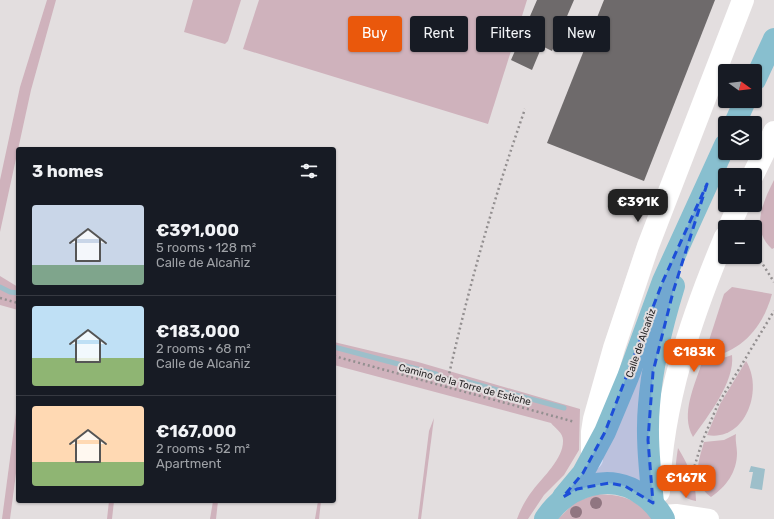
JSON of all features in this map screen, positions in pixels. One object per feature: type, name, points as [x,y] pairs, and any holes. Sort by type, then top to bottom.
[{"type":"main road","points":[[592,458],[593,426],[614,348],[635,283],[743,0]]},
{"type":"main road","points":[[762,65],[774,39]]},
{"type":"main road","points":[[756,168],[774,132]]},
{"type":"main road","name":"Calle de Alcañiz","points":[[545,519],[552,508],[583,473],[618,405],[663,281],[718,160]]},
{"type":"main road","name":"Calle de Alcañiz","points":[[659,512],[648,440],[648,406],[653,372],[673,292],[707,184]]},
{"type":"main road","points":[[659,512],[660,467],[663,439],[677,373],[699,302],[718,254]]},
{"type":"main road","points":[[563,497],[577,488],[593,484],[609,483],[625,486],[640,493],[659,512]]},
{"type":"street","points":[[659,512],[709,519]]},
{"type":"path","points":[[446,388],[471,286],[500,181],[525,109]]},
{"type":"path","points":[[762,263],[774,282]]},
{"type":"path","points":[[0,298],[16,303]]},
{"type":"path","points":[[693,471],[702,442],[718,404],[774,311]]},
{"type":"path","name":"Camino de la Torre de Estiche","points":[[336,357],[446,388],[593,426]]},
{"type":"highlighted area","points":[[707,184],[673,292],[653,372],[648,440],[653,503],[625,486],[609,483],[577,489],[563,497],[583,473],[605,432],[663,281]]},
{"type":"shaded area","points":[[47,0],[56,0],[31,90],[19,147],[16,147],[16,159],[0,232],[0,180],[20,87]]},
{"type":"shaded area","points":[[193,0],[241,0],[228,41],[225,44],[184,32]]},
{"type":"shaded area","points":[[259,0],[527,0],[522,16],[476,16],[476,52],[511,52],[488,124],[243,49]]},
{"type":"shaded area","points":[[774,180],[774,248],[772,249],[762,235],[762,220],[760,220],[766,197]]},
{"type":"shaded area","points":[[0,276],[16,286],[16,309],[0,305]]},
{"type":"shaded area","points":[[732,287],[772,294],[768,307],[756,329],[748,338],[728,351],[703,359],[724,294]]},
{"type":"shaded area","points":[[336,342],[418,362],[580,409],[579,450],[564,475],[544,495],[528,519],[517,519],[528,497],[552,467],[560,454],[563,437],[551,423],[336,366]]},
{"type":"shaded area","points":[[732,355],[732,365],[725,387],[713,409],[693,437],[689,428],[688,409],[702,362]]},
{"type":"shaded area","points":[[746,361],[751,373],[753,386],[752,399],[748,412],[741,422],[732,430],[720,435],[707,435],[720,404]]},
{"type":"shaded area","points":[[16,413],[16,473],[10,519],[2,519]]},
{"type":"shaded area","points":[[434,418],[421,519],[418,519],[429,431]]},
{"type":"shaded area","points":[[736,434],[737,453],[733,473],[726,484],[711,497],[705,491],[698,479],[698,465],[704,442],[724,440]]},
{"type":"shaded area","points":[[678,448],[691,473],[695,486],[696,501],[682,494],[678,488],[676,480],[676,464]]},
{"type":"shaded area","points":[[597,494],[615,495],[628,499],[640,506],[653,519],[558,519],[575,502]]},
{"type":"shaded area","points":[[109,503],[114,503],[112,519],[107,519]]},
{"type":"shaded area","points":[[213,503],[218,503],[216,519],[210,519]]},
{"type":"shaded area","points":[[318,503],[321,503],[319,519],[315,519]]},
{"type":"water","points":[[751,466],[765,469],[762,490],[750,488],[753,472],[749,472]]},
{"type":"building","points":[[537,0],[574,0],[567,16],[553,16],[552,51],[545,48],[545,16],[530,16]]},
{"type":"building","points":[[604,0],[715,0],[644,181],[547,143],[583,52],[610,52],[610,16],[598,16]]},
{"type":"building","points":[[514,52],[540,52],[532,70],[511,60]]},
{"type":"waterway","points":[[0,287],[10,292],[16,293]]},
{"type":"waterway","points":[[336,348],[436,374]]},
{"type":"waterway","points":[[461,380],[564,408]]}]
